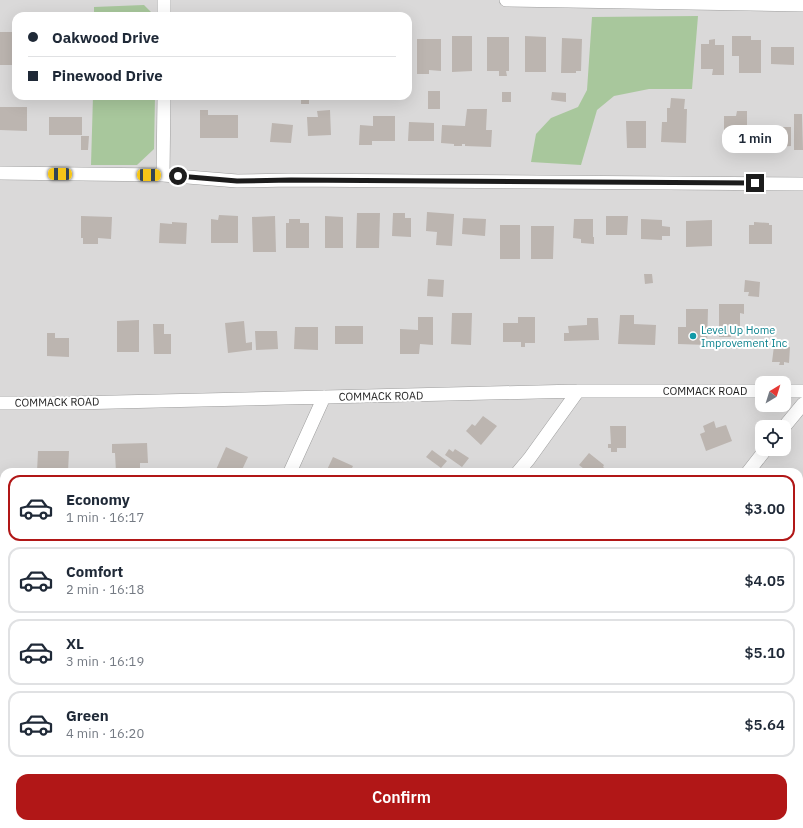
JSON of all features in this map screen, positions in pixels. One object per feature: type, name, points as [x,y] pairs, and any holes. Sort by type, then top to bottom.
[{"type":"street","points":[[164,0],[164,12]]},
{"type":"street","points":[[506,0],[803,5]]},
{"type":"street","points":[[164,100],[164,175]]},
{"type":"street","points":[[0,173],[164,175],[237,181],[299,180],[803,184]]},
{"type":"street","points":[[521,468],[578,391]]},
{"type":"street","name":"COMMACK ROAD","points":[[0,403],[73,403],[578,391],[755,392]]},
{"type":"street","points":[[791,392],[803,392]]},
{"type":"street","points":[[292,468],[324,397]]},
{"type":"street","points":[[790,420],[803,404]]},
{"type":"street","points":[[751,468],[761,456]]},
{"type":"shaded area","points":[[0,0],[803,0],[803,468],[0,468]]},
{"type":"green space","points":[[144,5],[151,12],[94,12],[94,7]]},
{"type":"green space","points":[[698,16],[692,89],[649,89],[614,96],[597,110],[581,165],[531,162],[536,134],[551,118],[578,107],[587,90],[592,17]]},
{"type":"green space","points":[[93,100],[155,100],[154,149],[137,165],[91,165]]},
{"type":"building","points":[[0,32],[12,32],[12,65],[0,65]]},
{"type":"building","points":[[452,36],[472,36],[472,71],[452,72]]},
{"type":"building","points":[[525,36],[546,37],[546,72],[525,72]]},
{"type":"building","points":[[732,36],[751,36],[751,40],[761,40],[761,73],[739,73],[739,56],[732,56]]},
{"type":"building","points":[[487,37],[509,37],[509,71],[506,71],[507,76],[499,76],[499,71],[487,71]]},
{"type":"building","points":[[562,38],[582,39],[581,71],[576,71],[576,73],[561,73]]},
{"type":"building","points":[[417,39],[441,39],[441,71],[429,70],[429,74],[417,74]]},
{"type":"building","points":[[715,39],[715,45],[724,45],[724,75],[712,75],[713,69],[701,69],[701,44],[709,44],[709,40]]},
{"type":"building","points":[[771,47],[794,47],[794,65],[771,64]]},
{"type":"building","points":[[428,91],[440,91],[440,109],[428,109]]},
{"type":"building","points":[[502,92],[511,92],[511,102],[502,102]]},
{"type":"building","points":[[552,92],[566,93],[566,102],[551,100]]},
{"type":"building","points":[[671,98],[685,99],[684,109],[687,109],[686,143],[661,142],[662,122],[667,122],[667,108],[670,108]]},
{"type":"building","points":[[301,100],[309,100],[309,104],[301,104]]},
{"type":"building","points":[[0,107],[27,107],[27,131],[0,130]]},
{"type":"building","points":[[467,109],[487,109],[486,130],[492,130],[491,147],[465,146],[465,144],[462,144],[462,146],[454,146],[454,144],[441,143],[442,125],[465,126]]},
{"type":"building","points":[[200,110],[208,110],[208,115],[238,115],[238,138],[200,138]]},
{"type":"building","points":[[330,110],[331,135],[308,136],[307,117],[318,117],[317,111]]},
{"type":"building","points":[[737,111],[747,111],[747,141],[724,141],[724,116],[736,116]]},
{"type":"building","points":[[794,114],[802,114],[803,150],[794,150]]},
{"type":"building","points":[[373,116],[395,116],[395,141],[372,141],[372,145],[359,145],[360,125],[373,126]]},
{"type":"building","points":[[49,117],[82,117],[82,135],[49,135]]},
{"type":"building","points":[[626,121],[646,121],[646,148],[627,148]]},
{"type":"building","points":[[409,122],[434,123],[434,141],[408,141]]},
{"type":"building","points":[[272,123],[293,125],[291,143],[270,142]]},
{"type":"building","points":[[778,127],[791,127],[791,146],[778,147]]},
{"type":"building","points":[[81,136],[89,136],[88,150],[81,150]]},
{"type":"building","points":[[427,212],[454,214],[452,246],[436,245],[437,232],[426,231]]},
{"type":"building","points":[[357,213],[380,213],[379,248],[356,248]]},
{"type":"building","points":[[393,213],[405,213],[405,218],[411,218],[411,237],[392,236]]},
{"type":"building","points":[[219,215],[238,216],[238,243],[211,243],[211,219],[218,220]]},
{"type":"building","points":[[81,216],[112,217],[111,239],[98,238],[98,244],[83,244],[83,238],[81,238]]},
{"type":"building","points":[[275,216],[276,252],[253,252],[252,217]]},
{"type":"building","points":[[325,216],[343,217],[343,248],[325,248]]},
{"type":"building","points":[[606,216],[628,216],[627,235],[606,235]]},
{"type":"building","points":[[463,218],[486,219],[485,236],[462,234]]},
{"type":"building","points":[[289,219],[300,219],[300,223],[309,223],[309,248],[286,248],[286,223],[289,223]]},
{"type":"building","points":[[574,219],[593,219],[594,244],[581,243],[581,239],[573,238]]},
{"type":"building","points":[[641,219],[662,220],[662,226],[670,227],[670,236],[662,236],[662,240],[641,239]]},
{"type":"building","points":[[712,220],[712,246],[686,247],[686,221]]},
{"type":"building","points":[[172,222],[187,223],[186,244],[159,243],[160,223],[172,224]]},
{"type":"building","points":[[754,222],[769,223],[769,225],[772,225],[772,244],[749,244],[749,225],[754,225]]},
{"type":"building","points":[[500,225],[520,225],[520,259],[500,259]]},
{"type":"building","points":[[531,226],[554,226],[553,259],[531,259]]},
{"type":"building","points":[[644,274],[652,274],[653,283],[645,284]]},
{"type":"building","points":[[428,279],[444,280],[443,297],[427,296]]},
{"type":"building","points":[[745,280],[760,282],[759,297],[748,296],[749,292],[744,292]]},
{"type":"building","points":[[719,304],[744,304],[744,314],[740,313],[740,331],[731,331],[731,337],[719,337]]},
{"type":"building","name":"Level Up Home Improvement Inc","points":[[686,309],[708,309],[707,345],[678,344],[678,327],[686,327]]},
{"type":"building","points":[[452,313],[472,313],[471,345],[451,344]]},
{"type":"building","points":[[620,315],[634,315],[634,324],[656,325],[655,345],[618,344]]},
{"type":"building","points":[[418,317],[433,317],[433,345],[420,344],[419,354],[400,354],[400,329],[418,330]]},
{"type":"building","points":[[518,317],[535,317],[535,343],[525,343],[525,347],[521,347],[521,342],[503,342],[503,323],[518,323]]},
{"type":"building","points":[[587,318],[598,318],[599,340],[564,341],[564,333],[569,333],[568,326],[587,325]]},
{"type":"building","points":[[139,320],[139,352],[117,352],[117,321]]},
{"type":"building","points":[[244,321],[246,343],[252,342],[252,350],[228,353],[225,323]]},
{"type":"building","points":[[153,324],[164,324],[164,334],[171,334],[171,354],[154,354]]},
{"type":"building","points":[[335,326],[363,326],[363,344],[335,344]]},
{"type":"building","points":[[295,327],[318,327],[318,350],[294,349]]},
{"type":"building","points":[[255,331],[277,331],[278,349],[256,350]]},
{"type":"building","points":[[47,333],[55,333],[55,338],[69,338],[69,357],[47,356]]},
{"type":"building","points":[[774,346],[790,347],[789,363],[784,362],[784,365],[779,365],[780,362],[772,362]]},
{"type":"building","points":[[483,416],[497,426],[481,445],[466,431],[472,424],[475,426]]},
{"type":"building","points":[[714,421],[716,428],[726,425],[732,441],[706,451],[700,434],[705,432],[703,426]]},
{"type":"building","points":[[610,426],[626,426],[626,448],[617,448],[617,452],[611,452],[611,448],[608,448],[608,444],[611,444]]},
{"type":"building","points":[[147,443],[148,463],[140,463],[140,468],[116,468],[115,453],[112,453],[112,444]]},
{"type":"building","points":[[226,447],[248,457],[243,468],[217,468]]},
{"type":"building","points":[[449,449],[453,452],[455,449],[469,458],[462,467],[445,455]]},
{"type":"building","points":[[432,450],[447,461],[441,468],[426,457]]},
{"type":"building","points":[[38,451],[69,451],[68,468],[37,468]]},
{"type":"building","points":[[589,453],[604,465],[603,467],[604,468],[583,468],[579,465]]},
{"type":"building","points":[[333,457],[353,466],[352,468],[328,468]]},
{"type":"place","name":"Level Up Home Improvement Inc","points":[[693,336]]},
{"type":"route","points":[[178,176],[237,181],[291,180],[755,183]]}]
